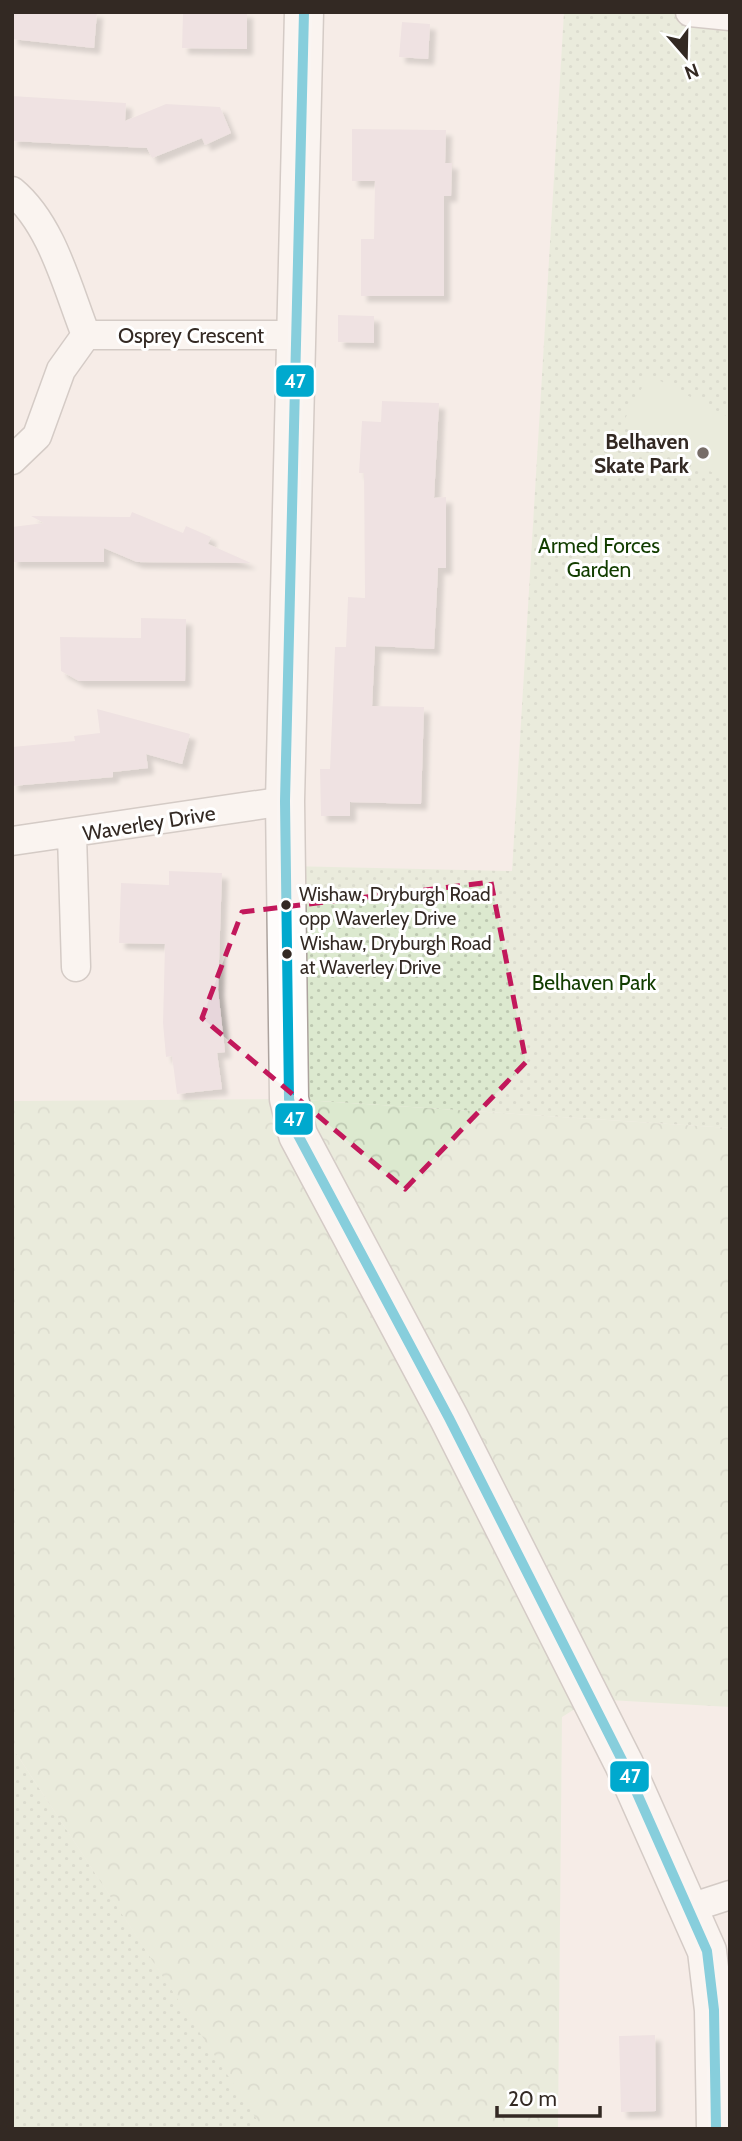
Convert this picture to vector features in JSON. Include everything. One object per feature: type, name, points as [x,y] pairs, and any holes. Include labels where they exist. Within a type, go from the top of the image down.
[{"type":"street","points":[[304,12],[285,801],[289,1099],[298,1135],[449,1418],[602,1720],[706,1951],[714,2010],[716,2129]]},
{"type":"street","points":[[690,12],[730,16]]},
{"type":"street","points":[[12,191],[30,205],[44,229],[86,335],[61,370],[37,436],[12,460]]},
{"type":"street","name":"Osprey Crescent","points":[[86,335],[297,335]]},
{"type":"street","name":"Waverley Drive","points":[[12,841],[72,835],[285,801]]},
{"type":"street","points":[[72,835],[75,967]]},
{"type":"street","points":[[687,1909],[730,1895]]},
{"type":"highlighted area","points":[[491,882],[526,1062],[405,1189],[202,1018],[242,912]]},
{"type":"green space","name":"Belhaven Park","points":[[564,12],[690,12],[730,16],[730,1128],[289,1099],[288,866],[512,871]]},
{"type":"green space","name":"Belhaven Skate Park","points":[[649,375],[730,418],[730,482],[622,424]]},
{"type":"green space","points":[[289,1099],[730,1128],[730,1707],[591,1699],[562,1717],[558,2129],[263,2129],[12,1747],[12,1101]]},
{"type":"green space","points":[[12,1747],[262,2126],[263,2129],[12,2129]]},
{"type":"building","points":[[12,12],[97,12],[94,48],[12,39]]},
{"type":"building","points":[[183,12],[247,12],[247,49],[182,48]]},
{"type":"building","points":[[402,22],[430,24],[428,59],[399,57]]},
{"type":"building","points":[[12,96],[126,103],[125,121],[166,104],[220,107],[231,133],[205,145],[202,138],[152,158],[147,148],[12,141]]},
{"type":"building","points":[[352,129],[446,130],[445,163],[452,163],[451,196],[444,196],[444,296],[361,296],[361,239],[374,239],[375,181],[352,181]]},
{"type":"building","points":[[338,315],[374,316],[374,343],[338,342]]},
{"type":"building","points":[[382,401],[439,403],[434,498],[446,497],[446,568],[438,568],[434,649],[375,646],[372,706],[424,707],[421,804],[350,802],[350,816],[321,816],[320,769],[330,769],[335,647],[346,647],[348,597],[365,598],[364,473],[359,473],[362,421],[381,422]]},
{"type":"building","points":[[132,512],[183,533],[186,526],[211,537],[208,544],[251,563],[137,562],[104,548],[104,562],[12,562],[12,527],[44,523],[31,516],[130,517]]},
{"type":"building","points":[[141,618],[186,619],[185,681],[79,681],[61,671],[60,637],[141,638]]},
{"type":"building","points":[[97,709],[190,734],[182,764],[146,754],[148,768],[113,772],[113,777],[12,786],[12,747],[75,741],[74,736],[100,733]]},
{"type":"building","points":[[169,871],[222,873],[218,990],[225,1052],[217,1053],[222,1089],[177,1094],[172,1056],[166,1057],[163,1023],[165,944],[119,943],[121,883],[169,885]]},
{"type":"building","points":[[655,2035],[656,2111],[621,2112],[619,2036]]},
{"type":"transit line","name":"47","points":[[304,12],[285,801],[289,1099],[298,1135],[449,1418],[624,1764],[707,1951],[714,2010],[716,2129]]},
{"type":"place","name":"Belhaven Skate Park","points":[[703,453]]},
{"type":"place","name":"Wishaw, Dryburgh Road opp Waverley Drive","points":[[286,905]]},
{"type":"place","name":"Wishaw, Dryburgh Road at Waverley Drive","points":[[287,954]]},
{"type":"park label","name":"Armed Forces Garden","points":[[599,557]]}]
